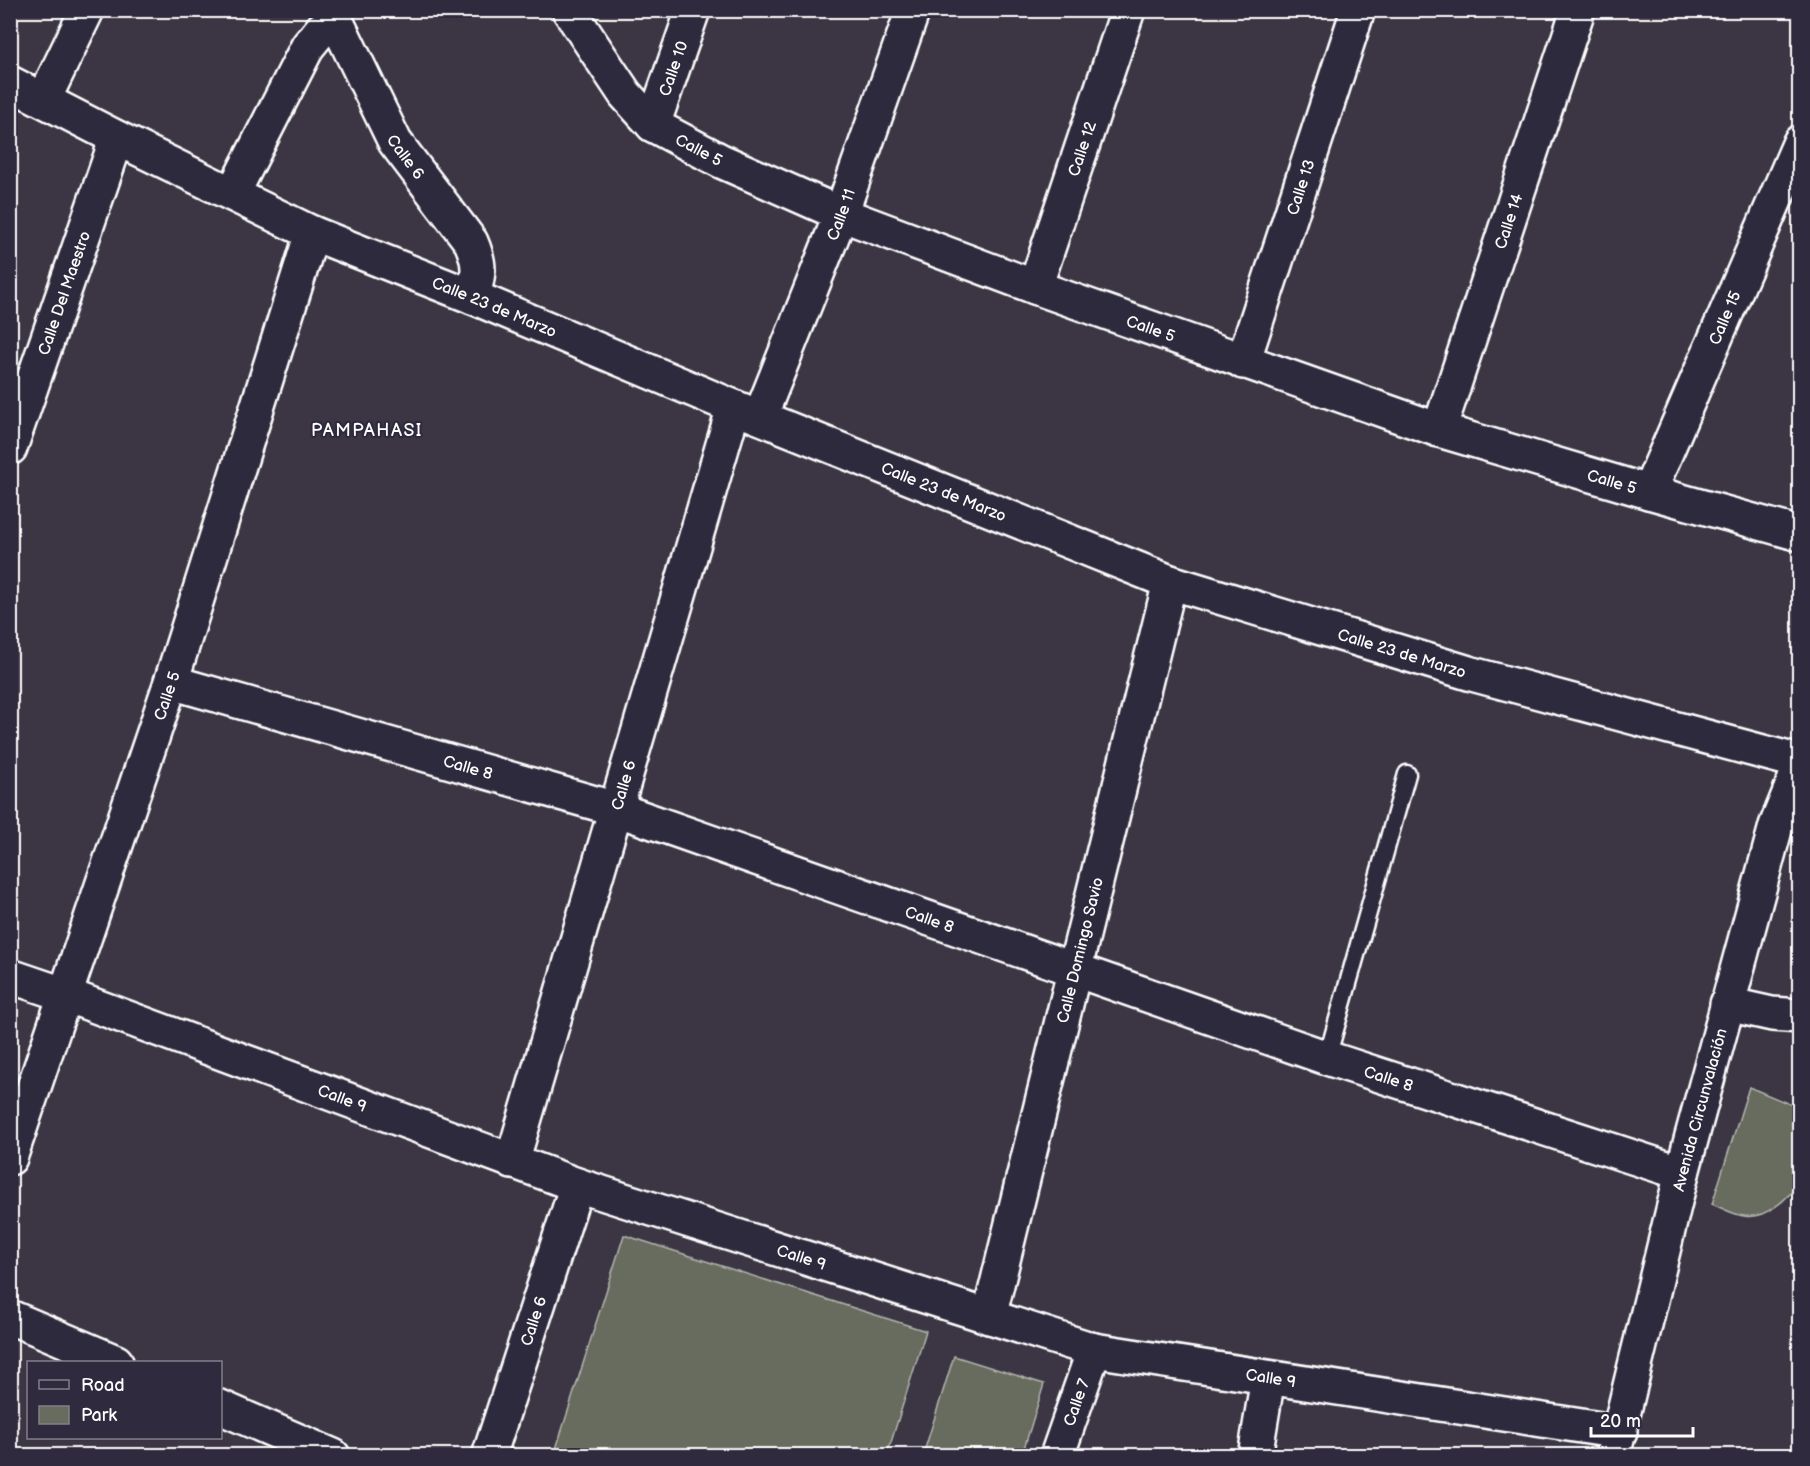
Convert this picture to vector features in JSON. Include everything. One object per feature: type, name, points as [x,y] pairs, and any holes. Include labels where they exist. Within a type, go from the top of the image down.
[{"type":"street","points":[[44,99],[87,10]]},
{"type":"street","name":"Calle 5","points":[[569,10],[625,94],[653,125],[721,161],[841,214],[1035,287],[1439,430],[1800,534]]},
{"type":"street","name":"Calle 10","points":[[653,125],[693,10]]},
{"type":"street","name":"Calle 11","points":[[747,412],[841,214],[913,10]]},
{"type":"street","name":"Calle 12","points":[[1035,287],[1128,10]]},
{"type":"street","name":"Calle 13","points":[[1244,362],[1358,10]]},
{"type":"street","name":"Calle 14","points":[[1439,430],[1578,10]]},
{"type":"street","points":[[232,193],[308,46],[333,16]]},
{"type":"street","name":"Calle 6","points":[[333,16],[395,142],[471,242],[479,260],[479,274],[473,297]]},
{"type":"street","name":"Calle 23 de Marzo","points":[[10,83],[312,233],[473,297],[747,412],[1170,582],[1472,674],[1800,762]]},
{"type":"street","name":"Calle Del Maestro","points":[[10,448],[117,138]]},
{"type":"street","name":"Calle 15","points":[[1649,492],[1800,142]]},
{"type":"street","name":"Calle 5","points":[[10,1158],[171,682],[312,233]]},
{"type":"street","name":"Calle 6","points":[[512,1162],[616,809],[747,412]]},
{"type":"street","name":"Calle Domingo Savio","points":[[989,1317],[1170,582]]},
{"type":"street","name":"Calle 8","points":[[171,682],[616,809],[1327,1058],[1682,1173]]},
{"type":"street","name":"Avenida Circunvalación","points":[[1617,1444],[1682,1173],[1727,1004],[1776,826],[1800,767]]},
{"type":"street","name":"Calle 9","points":[[10,976],[577,1185],[1094,1350],[1268,1378],[1617,1444]]},
{"type":"street","points":[[1727,1004],[1772,1014],[1800,1016]]},
{"type":"street","name":"Calle 6","points":[[489,1455],[577,1185]]},
{"type":"street","points":[[10,1317],[114,1361]]},
{"type":"street","name":"Calle 7","points":[[1058,1455],[1094,1350]]},
{"type":"street","points":[[1255,1455],[1268,1378]]},
{"type":"street","points":[[222,1408],[333,1455]]},
{"type":"lane","points":[[1327,1058],[1407,774]]},
{"type":"green space","points":[[1749,1087],[1799,1108],[1800,1181],[1790,1194],[1768,1211],[1760,1215],[1744,1216],[1712,1204]]},
{"type":"green space","points":[[624,1235],[926,1331],[887,1455],[554,1455]]},
{"type":"green space","points":[[954,1356],[1044,1384],[1022,1455],[923,1455]]},
{"type":"district","name":"PAMPAHASI","points":[[367,430]]}]
